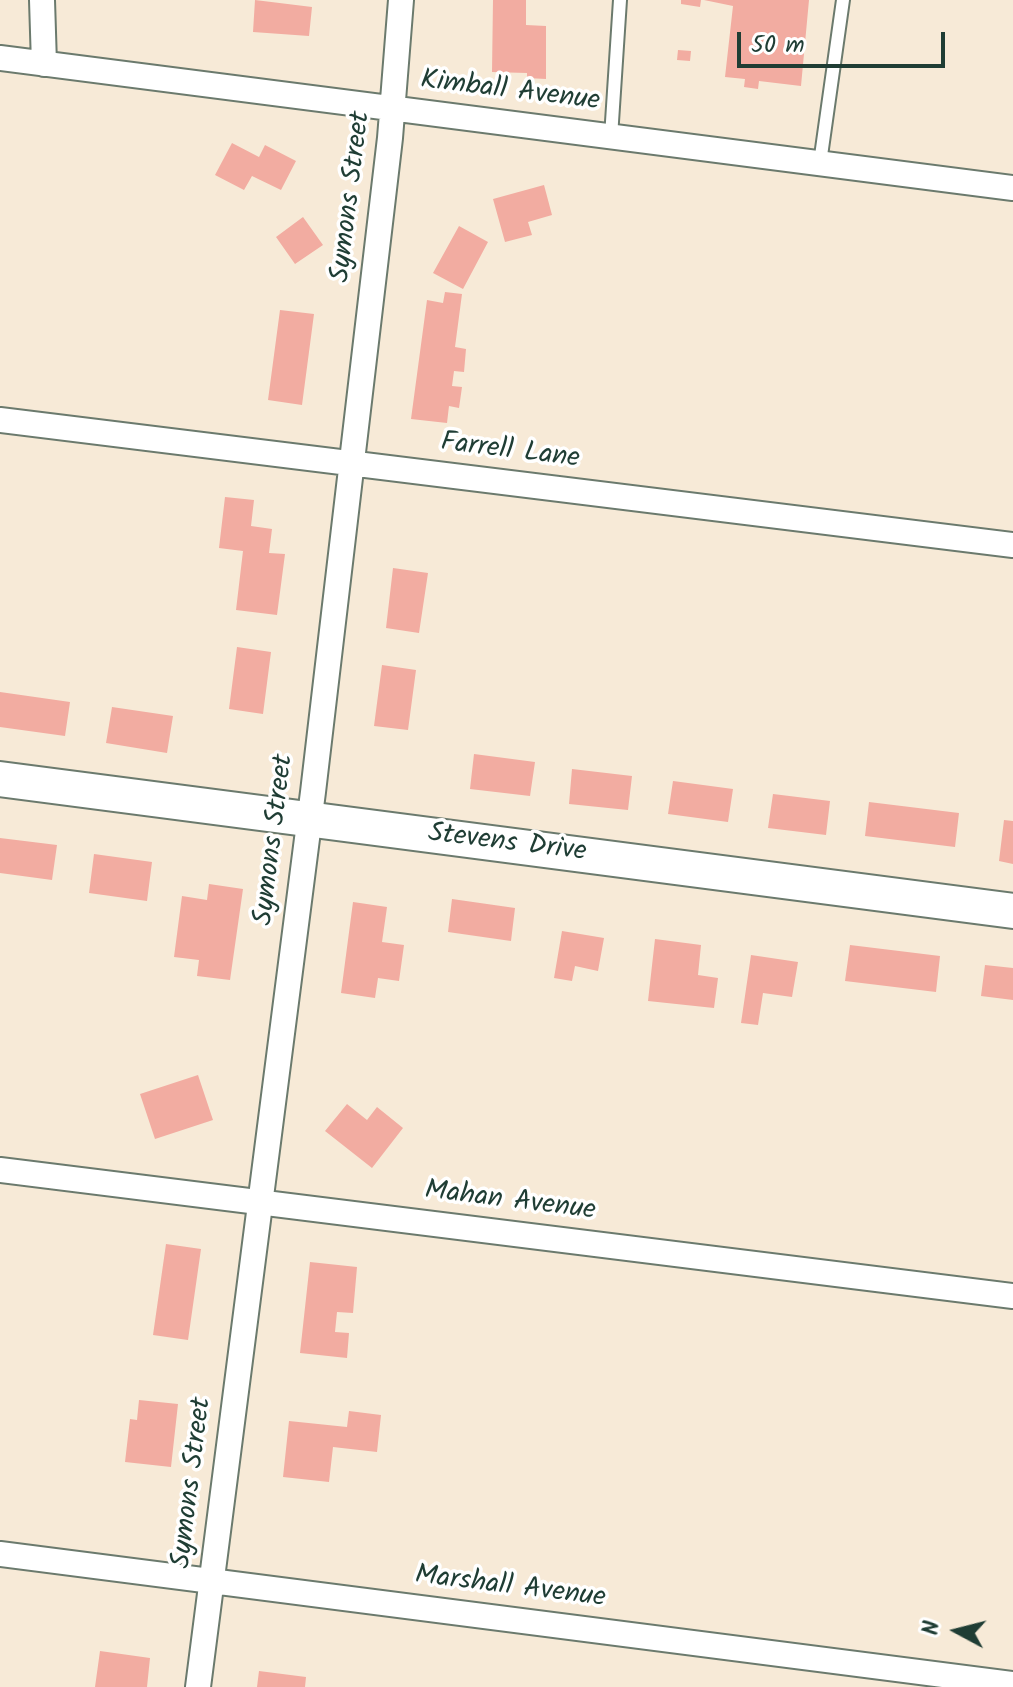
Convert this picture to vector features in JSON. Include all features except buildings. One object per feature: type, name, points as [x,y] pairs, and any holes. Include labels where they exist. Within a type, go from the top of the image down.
[{"type":"main road","name":"Stevens Drive","points":[[0,779],[1013,911]]},
{"type":"street","points":[[42,0],[44,64]]},
{"type":"street","name":"Symons Street","points":[[198,1687],[310,819],[393,109],[401,0]]},
{"type":"street","name":"Kimball Avenue","points":[[0,58],[1013,188]]},
{"type":"street","name":"Farrell Lane","points":[[0,420],[1013,545]]},
{"type":"street","name":"Mahan Avenue","points":[[0,1170],[1013,1296]]},
{"type":"street","name":"Marshall Avenue","points":[[0,1554],[1013,1684]]},
{"type":"lane","points":[[611,137],[620,0]]},
{"type":"lane","points":[[820,163],[843,0]]}]
